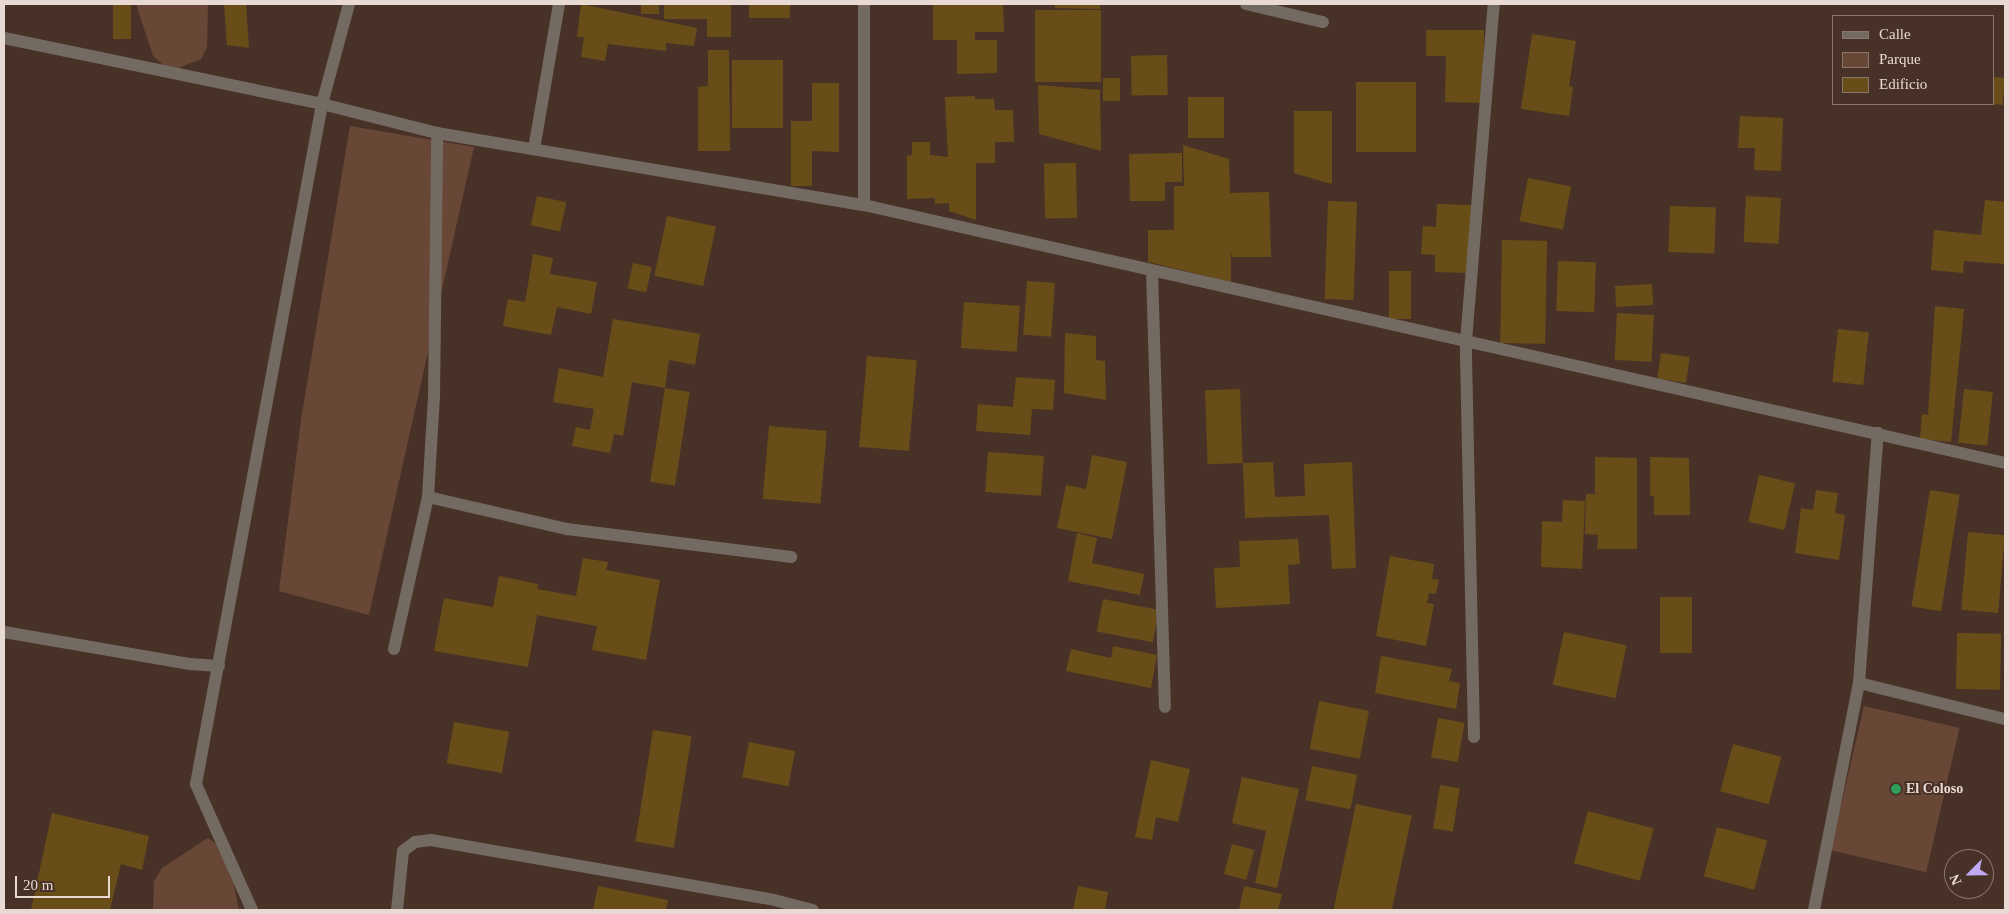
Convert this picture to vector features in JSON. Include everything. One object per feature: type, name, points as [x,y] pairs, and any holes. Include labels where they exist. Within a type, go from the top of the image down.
[{"type":"street","points":[[252,910],[196,784],[322,104],[350,4]]},
{"type":"street","points":[[534,150],[559,4]]},
{"type":"street","points":[[864,4],[864,205]]},
{"type":"street","points":[[1246,4],[1324,22]]},
{"type":"street","points":[[1474,737],[1466,340],[1494,4]]},
{"type":"street","points":[[4,38],[322,104],[437,133],[864,205],[2005,463]]},
{"type":"street","points":[[394,650],[428,497],[434,387],[437,133]]},
{"type":"street","points":[[1152,271],[1165,707]]},
{"type":"street","points":[[1814,910],[1859,683],[1878,433]]},
{"type":"street","points":[[428,497],[567,529],[791,557]]},
{"type":"street","points":[[4,632],[190,664],[218,666]]},
{"type":"street","points":[[1859,683],[2005,719]]},
{"type":"street","points":[[397,910],[403,851],[415,842],[431,840],[773,905],[813,910]]},
{"type":"green space","points":[[136,4],[208,4],[207,47],[201,59],[176,69],[163,65],[153,56]]},
{"type":"green space","points":[[350,126],[474,147],[369,615],[279,591],[301,420]]},
{"type":"green space","name":"El Coloso","points":[[1864,706],[1959,728],[1926,872],[1831,850]]},
{"type":"green space","points":[[208,838],[218,845],[233,882],[239,910],[153,910],[154,881],[162,868]]},
{"type":"building","points":[[113,4],[131,4],[131,39],[113,39]]},
{"type":"building","points":[[224,4],[246,4],[249,48],[227,45]]},
{"type":"building","points":[[581,4],[697,28],[694,46],[666,43],[666,51],[608,44],[605,61],[581,57],[584,37],[577,37]]},
{"type":"building","points":[[641,4],[659,4],[659,14],[641,14]]},
{"type":"building","points":[[664,4],[731,4],[731,37],[707,37],[707,19],[664,19]]},
{"type":"building","points":[[749,4],[790,4],[790,18],[749,18]]},
{"type":"building","points":[[933,4],[1003,4],[1004,32],[975,32],[975,40],[997,40],[997,73],[957,74],[957,40],[933,40]]},
{"type":"building","points":[[1055,4],[1100,4],[1100,9],[1055,8]]},
{"type":"building","points":[[1035,10],[1101,10],[1101,82],[1035,82]]},
{"type":"building","points":[[1426,30],[1484,30],[1483,103],[1445,102],[1446,56],[1426,56]]},
{"type":"building","points":[[1532,34],[1576,41],[1569,86],[1573,87],[1569,116],[1521,109]]},
{"type":"building","points":[[708,50],[729,50],[730,151],[698,151],[698,87],[708,86]]},
{"type":"building","points":[[1167,55],[1168,95],[1132,96],[1131,56]]},
{"type":"building","points":[[732,60],[783,60],[783,128],[732,128]]},
{"type":"building","points":[[1994,77],[2005,78],[2003,105],[1994,104]]},
{"type":"building","points":[[1103,78],[1120,78],[1120,101],[1103,101]]},
{"type":"building","points":[[1356,82],[1416,82],[1416,152],[1356,152]]},
{"type":"building","points":[[812,83],[839,83],[839,152],[812,151],[812,186],[791,186],[791,121],[812,121]]},
{"type":"building","points":[[1038,85],[1100,90],[1101,151],[1039,134]]},
{"type":"building","points":[[975,96],[975,99],[994,99],[995,110],[1013,110],[1014,142],[995,142],[995,163],[976,163],[976,220],[949,211],[949,203],[935,204],[935,198],[907,199],[907,156],[912,155],[912,142],[930,142],[930,155],[948,157],[945,97]]},
{"type":"building","points":[[1188,97],[1224,97],[1224,138],[1188,138]]},
{"type":"building","points":[[1294,111],[1332,111],[1332,184],[1294,173]]},
{"type":"building","points":[[1740,116],[1783,118],[1781,171],[1754,170],[1755,148],[1738,148]]},
{"type":"building","points":[[1183,145],[1229,159],[1230,193],[1269,192],[1271,257],[1232,257],[1231,251],[1231,282],[1148,262],[1148,230],[1174,230],[1174,186],[1184,186]]},
{"type":"building","points":[[1182,153],[1182,182],[1165,182],[1165,201],[1130,201],[1129,154]]},
{"type":"building","points":[[1076,163],[1077,218],[1045,219],[1044,164]]},
{"type":"building","points":[[1528,178],[1571,186],[1563,230],[1520,221]]},
{"type":"building","points":[[537,196],[566,202],[560,232],[531,225]]},
{"type":"building","points":[[1746,196],[1781,198],[1779,244],[1744,242]]},
{"type":"building","points":[[1985,200],[2005,202],[2005,264],[1964,261],[1963,273],[1931,270],[1934,230],[1981,235]]},
{"type":"building","points":[[1328,201],[1357,202],[1354,300],[1325,299]]},
{"type":"building","points":[[1437,204],[1472,205],[1469,273],[1435,272],[1435,255],[1421,254],[1423,226],[1436,227]]},
{"type":"building","points":[[1670,206],[1716,208],[1714,254],[1668,252]]},
{"type":"building","points":[[667,216],[716,226],[703,286],[654,276]]},
{"type":"building","points":[[1502,240],[1547,241],[1545,344],[1500,343]]},
{"type":"building","points":[[533,254],[553,258],[550,274],[597,282],[591,314],[557,307],[551,335],[503,326],[508,299],[525,302]]},
{"type":"building","points":[[1558,261],[1596,262],[1594,312],[1556,311]]},
{"type":"building","points":[[633,263],[652,267],[646,292],[628,288]]},
{"type":"building","points":[[1389,271],[1411,271],[1411,319],[1389,319]]},
{"type":"building","points":[[1027,281],[1055,283],[1051,337],[1023,335]]},
{"type":"building","points":[[1652,284],[1653,305],[1616,307],[1615,286]]},
{"type":"building","points":[[964,302],[1020,306],[1017,352],[961,348]]},
{"type":"building","points":[[1935,306],[1964,309],[1951,442],[1920,439],[1922,414],[1928,415]]},
{"type":"building","points":[[1617,313],[1654,315],[1651,362],[1615,360]]},
{"type":"building","points":[[613,319],[700,334],[695,365],[669,360],[665,388],[632,382],[623,436],[614,434],[610,453],[572,446],[576,427],[590,430],[594,409],[553,402],[559,368],[603,377]]},
{"type":"building","points":[[1838,329],[1869,332],[1863,385],[1832,382]]},
{"type":"building","points":[[1065,333],[1096,336],[1096,360],[1105,361],[1106,400],[1064,393]]},
{"type":"building","points":[[1661,353],[1690,357],[1686,383],[1657,379]]},
{"type":"building","points":[[867,356],[917,360],[909,451],[859,447]]},
{"type":"building","points":[[1016,377],[1055,380],[1053,410],[1032,409],[1030,435],[976,431],[978,404],[1013,407]]},
{"type":"building","points":[[665,388],[690,392],[675,486],[650,482]]},
{"type":"building","points":[[1240,389],[1243,463],[1208,464],[1205,390]]},
{"type":"building","points":[[1964,389],[1993,392],[1987,446],[1958,443]]},
{"type":"building","points":[[769,426],[827,431],[820,504],[763,499]]},
{"type":"building","points":[[988,452],[1044,456],[1041,496],[985,492]]},
{"type":"building","points":[[1092,455],[1127,462],[1112,539],[1057,528],[1066,485],[1086,489]]},
{"type":"building","points":[[1595,457],[1637,458],[1637,549],[1597,549],[1598,535],[1585,534],[1586,494],[1600,494],[1595,493]]},
{"type":"building","points":[[1650,457],[1689,458],[1690,515],[1654,515],[1654,496],[1650,496]]},
{"type":"building","points":[[1273,462],[1275,497],[1305,496],[1304,464],[1352,462],[1356,568],[1332,569],[1329,515],[1245,518],[1243,463]]},
{"type":"building","points":[[1759,475],[1795,483],[1784,530],[1748,522]]},
{"type":"building","points":[[1816,490],[1838,493],[1835,513],[1845,515],[1839,560],[1795,553],[1801,508],[1813,510]]},
{"type":"building","points":[[1930,490],[1960,495],[1941,611],[1912,607]]},
{"type":"building","points":[[1563,500],[1585,501],[1582,569],[1541,567],[1542,521],[1562,522]]},
{"type":"building","points":[[1968,532],[2005,535],[1998,613],[1961,610]]},
{"type":"building","points":[[1077,533],[1097,538],[1092,563],[1144,574],[1140,595],[1068,581]]},
{"type":"building","points":[[1298,539],[1300,564],[1288,565],[1290,604],[1216,608],[1214,568],[1240,567],[1239,541]]},
{"type":"building","points":[[1390,556],[1434,564],[1432,579],[1439,580],[1436,594],[1429,593],[1427,603],[1434,604],[1426,646],[1376,636]]},
{"type":"building","points":[[583,558],[608,562],[606,570],[660,580],[646,660],[592,650],[597,626],[537,615],[528,667],[434,651],[444,598],[493,607],[499,576],[538,584],[537,589],[576,596]]},
{"type":"building","points":[[1660,597],[1692,597],[1692,653],[1660,653]]},
{"type":"building","points":[[1103,599],[1159,610],[1153,642],[1097,631]]},
{"type":"building","points":[[1564,632],[1627,645],[1615,698],[1553,685]]},
{"type":"building","points":[[1957,633],[2001,634],[2000,690],[1956,689]]},
{"type":"building","points":[[1113,646],[1157,655],[1151,688],[1066,671],[1071,649],[1111,658]]},
{"type":"building","points":[[1381,656],[1452,669],[1449,681],[1460,683],[1456,709],[1375,693]]},
{"type":"building","points":[[1319,701],[1369,711],[1360,759],[1310,749]]},
{"type":"building","points":[[1438,718],[1465,723],[1458,762],[1431,757]]},
{"type":"building","points":[[454,722],[509,732],[502,773],[447,763]]},
{"type":"building","points":[[653,730],[692,736],[674,848],[635,842]]},
{"type":"building","points":[[749,742],[795,751],[788,786],[742,777]]},
{"type":"building","points":[[1733,744],[1781,757],[1769,804],[1720,791]]},
{"type":"building","points":[[1151,760],[1190,769],[1178,822],[1156,817],[1152,840],[1135,837]]},
{"type":"building","points":[[1312,766],[1357,775],[1350,809],[1305,800]]},
{"type":"building","points":[[1242,777],[1299,789],[1277,888],[1255,883],[1266,831],[1232,823]]},
{"type":"building","points":[[1440,785],[1460,788],[1453,832],[1433,828]]},
{"type":"building","points":[[1356,804],[1412,816],[1392,910],[1334,910]]},
{"type":"building","points":[[1588,811],[1654,829],[1640,881],[1574,863]]},
{"type":"building","points":[[52,813],[149,836],[142,870],[121,864],[110,910],[31,910]]},
{"type":"building","points":[[1717,827],[1767,840],[1754,890],[1704,876]]},
{"type":"building","points":[[1232,844],[1254,850],[1246,880],[1224,874]]},
{"type":"building","points":[[598,886],[668,900],[666,910],[593,910]]},
{"type":"building","points":[[1078,886],[1108,892],[1105,910],[1073,910]]},
{"type":"building","points":[[1244,886],[1282,894],[1278,910],[1239,910]]},
{"type":"place","name":"El Coloso","points":[[1896,789]]}]
